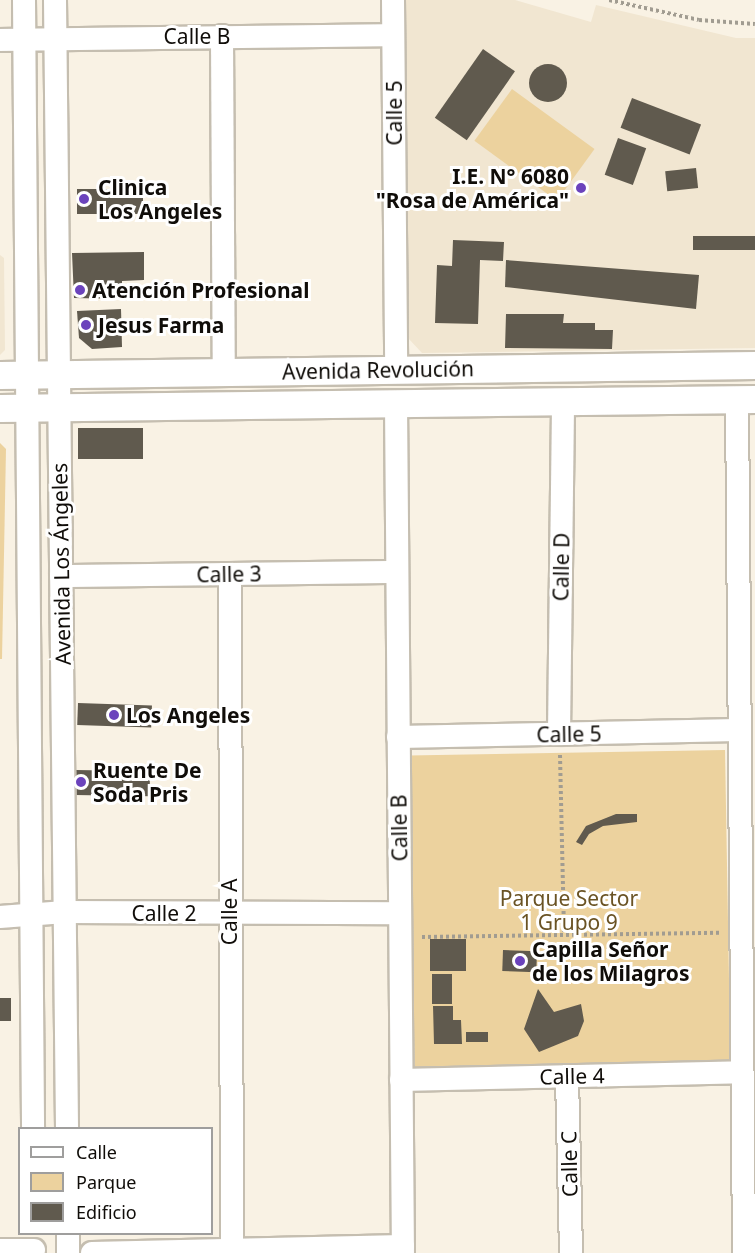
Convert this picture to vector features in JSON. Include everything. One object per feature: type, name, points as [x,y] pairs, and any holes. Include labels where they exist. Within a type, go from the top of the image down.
[{"type":"main road","name":"Avenida Revolución","points":[[0,375],[755,365]]},
{"type":"main road","name":"Avenida Revolución","points":[[13,408],[746,399]]},
{"type":"street","name":"Avenida Los Ángeles","points":[[24,0],[27,374],[13,408],[29,916],[33,1127]]},
{"type":"street","name":"Avenida Los Ángeles","points":[[55,0],[67,1127]]},
{"type":"street","name":"Calle 5","points":[[393,0],[396,369]]},
{"type":"street","name":"Calle B","points":[[0,40],[55,37],[393,35]]},
{"type":"street","points":[[222,36],[224,372]]},
{"type":"street","points":[[746,399],[747,566],[740,730],[748,905],[742,1072],[747,1245]]},
{"type":"street","name":"Calle D","points":[[560,744],[563,401]]},
{"type":"street","name":"Calle B","points":[[396,403],[403,1250]]},
{"type":"street","name":"Calle 3","points":[[61,576],[397,572]]},
{"type":"street","name":"Calle A","points":[[230,574],[229,913],[232,1250]]},
{"type":"street","name":"Calle 5","points":[[398,737],[560,744],[740,730]]},
{"type":"street","name":"Calle 2","points":[[0,916],[65,912],[400,913]]},
{"type":"street","name":"Calle 4","points":[[401,1080],[742,1072]]},
{"type":"street","name":"Calle C","points":[[567,1076],[571,1253]]},
{"type":"street","points":[[68,1235],[68,1253]]},
{"type":"street","points":[[0,1250],[34,1246]]},
{"type":"street","points":[[92,1253],[403,1250]]},
{"type":"path","points":[[609,0],[699,20],[755,24]]},
{"type":"path","points":[[560,744],[572,755]]},
{"type":"path","points":[[549,755],[560,744]]},
{"type":"path","points":[[560,744],[564,935]]},
{"type":"path","points":[[724,921],[724,944]]},
{"type":"path","points":[[400,937],[724,933]]},
{"type":"shaded area","name":"I.E. N° 6080 \"Rosa de América\"","points":[[406,0],[515,0],[591,22],[596,5],[736,38],[755,38],[755,348],[422,353],[408,338]]},
{"type":"shaded area","points":[[0,255],[4,258],[5,350],[0,355]]},
{"type":"green space","points":[[512,89],[595,149],[557,201],[474,141]]},
{"type":"green space","points":[[0,443],[6,449],[2,659],[0,659]]},
{"type":"green space","name":"Parque Sector 1 Grupo 9","points":[[725,750],[730,1064],[415,1069],[409,756]]},
{"type":"building","points":[[483,49],[515,71],[467,140],[435,118]]},
{"type":"building","points":[[548,64],[561,70],[567,83],[561,96],[548,102],[535,96],[529,83],[535,70]]},
{"type":"building","points":[[632,98],[701,125],[690,154],[621,128]]},
{"type":"building","points":[[618,138],[646,148],[633,185],[605,175]]},
{"type":"building","points":[[696,168],[698,188],[667,191],[665,171]]},
{"type":"building","points":[[77,189],[143,189],[143,214],[77,214]]},
{"type":"building","points":[[693,236],[755,236],[755,250],[693,250]]},
{"type":"building","points":[[453,240],[504,242],[503,261],[480,260],[478,324],[435,323],[437,265],[452,266]]},
{"type":"building","points":[[144,252],[144,280],[122,281],[122,299],[74,298],[72,253]]},
{"type":"building","points":[[506,260],[699,275],[696,309],[505,287]]},
{"type":"building","points":[[121,309],[122,347],[92,349],[79,338],[77,311]]},
{"type":"building","points":[[506,314],[564,314],[563,323],[595,323],[595,330],[613,330],[612,349],[505,348]]},
{"type":"building","points":[[78,428],[143,428],[143,459],[78,459]]},
{"type":"building","name":"Los Angeles","points":[[78,703],[152,706],[151,728],[77,725]]},
{"type":"building","points":[[76,770],[150,771],[150,796],[76,795]]},
{"type":"building","points":[[616,814],[637,814],[637,822],[603,826],[589,834],[582,845],[576,842],[586,826]]},
{"type":"building","points":[[430,939],[466,939],[466,971],[430,971]]},
{"type":"building","name":"Capilla Señor de los Milagros","points":[[503,950],[537,951],[536,972],[502,971]]},
{"type":"building","points":[[432,974],[452,974],[452,1004],[432,1004]]},
{"type":"building","points":[[538,989],[554,1012],[581,1004],[584,1021],[578,1036],[539,1052],[524,1029]]},
{"type":"building","points":[[0,998],[11,998],[11,1021],[0,1021]]},
{"type":"building","points":[[433,1006],[453,1006],[453,1020],[461,1020],[462,1044],[434,1044]]},
{"type":"building","points":[[466,1032],[488,1032],[488,1042],[466,1042]]},
{"type":"place","name":"I.E. N° 6080 \"Rosa de América\"","points":[[581,188]]},
{"type":"place","name":"Clinica Los Angeles","points":[[84,199]]},
{"type":"place","name":"Atención Profesional","points":[[80,290]]},
{"type":"place","name":"Jesus Farma","points":[[86,325]]},
{"type":"place","name":"Los Angeles","points":[[114,715]]},
{"type":"place","name":"Ruente De Soda Pris","points":[[81,782]]},
{"type":"place","name":"Capilla Señor de los Milagros","points":[[520,961]]}]
